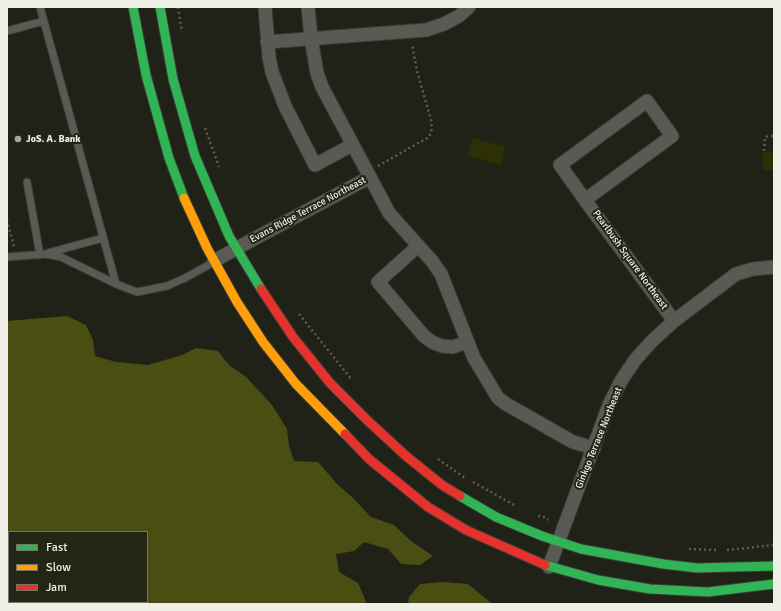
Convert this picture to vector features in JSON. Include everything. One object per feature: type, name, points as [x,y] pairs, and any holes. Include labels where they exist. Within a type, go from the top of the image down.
[{"type":"street","points":[[133,7],[153,106],[169,158],[179,187],[214,261],[237,302],[263,342],[296,384],[369,459],[428,507],[466,530],[549,567],[598,580],[650,589],[708,592],[774,584]]},
{"type":"street","points":[[160,7],[173,79],[195,156],[236,249],[264,296],[293,337],[330,383],[372,426],[442,485],[496,517],[559,542],[581,549],[625,558],[697,568],[774,566]]},
{"type":"street","points":[[265,7],[269,57],[276,85],[315,165],[352,145]]},
{"type":"street","name":"Evans Ridge Terrace Northeast","points":[[236,249],[368,175],[322,87],[317,73],[311,38],[308,7]]},
{"type":"street","points":[[268,42],[426,30],[444,24],[459,16],[469,7]]},
{"type":"street","name":"Pearlbush Square Northeast","points":[[586,200],[672,136],[647,101],[560,165],[674,321]]},
{"type":"street","points":[[368,175],[389,213],[432,261],[441,274],[474,358],[498,398],[573,442],[594,448]]},
{"type":"street","points":[[418,246],[378,282],[424,336],[432,342],[442,346],[453,346],[467,342]]},
{"type":"street","points":[[214,261],[236,249]]},
{"type":"street","name":"Ginkgo Terrace Northeast","points":[[549,567],[609,405],[621,381],[635,360],[652,341],[674,321],[736,274],[753,269],[774,267]]},
{"type":"lane","points":[[40,7],[116,284]]},
{"type":"lane","points":[[7,31],[44,21]]},
{"type":"lane","points":[[27,182],[43,254]]},
{"type":"lane","points":[[7,257],[43,254],[103,238]]},
{"type":"lane","points":[[43,254],[61,257],[116,284],[138,292],[167,286],[185,278],[214,261]]},
{"type":"path","points":[[178,7],[182,34]]},
{"type":"path","points":[[368,175],[429,137],[432,129],[431,120],[414,58],[410,31]]},
{"type":"path","points":[[205,127],[221,171]]},
{"type":"path","points":[[764,151],[765,137],[774,136]]},
{"type":"path","points":[[7,220],[14,246],[20,256]]},
{"type":"path","points":[[295,308],[317,338],[356,384]]},
{"type":"path","points":[[437,458],[464,477],[519,508]]},
{"type":"path","points":[[532,514],[544,517],[564,527]]},
{"type":"path","points":[[726,550],[774,545]]},
{"type":"path","points":[[684,549],[719,550]]},
{"type":"green space","points":[[472,138],[505,147],[501,165],[468,156]]},
{"type":"green space","points":[[774,151],[774,170],[763,171],[763,152]]},
{"type":"green space","points":[[67,316],[86,325],[93,340],[95,356],[116,362],[148,365],[182,355],[196,348],[218,351],[229,365],[246,377],[272,405],[287,429],[289,446],[294,461],[318,462],[337,484],[371,517],[394,525],[411,541],[433,556],[420,565],[401,564],[388,549],[364,542],[354,551],[336,554],[339,572],[358,583],[367,604],[7,604],[7,321]]},
{"type":"green space","points":[[443,582],[468,584],[491,604],[408,604],[409,597],[420,584]]},
{"type":"traffic: fast","points":[[133,7],[146,75],[169,158],[184,198]]},
{"type":"traffic: fast","points":[[160,7],[173,79],[195,156],[229,236],[261,289]]},
{"type":"traffic: fast","points":[[460,496],[496,517],[542,536],[581,549],[663,564],[697,568],[774,566]]},
{"type":"traffic: fast","points":[[545,565],[598,580],[650,589],[708,592],[774,584]]},
{"type":"traffic: slow","points":[[184,198],[207,248],[237,302],[263,342],[296,384],[345,434]]},
{"type":"traffic: jam","points":[[261,289],[293,337],[330,383],[406,456],[442,485],[460,496]]},
{"type":"traffic: jam","points":[[345,434],[369,459],[428,507],[466,530],[545,565]]},
{"type":"place","name":"JoS. A. Bank","points":[[18,139]]}]
